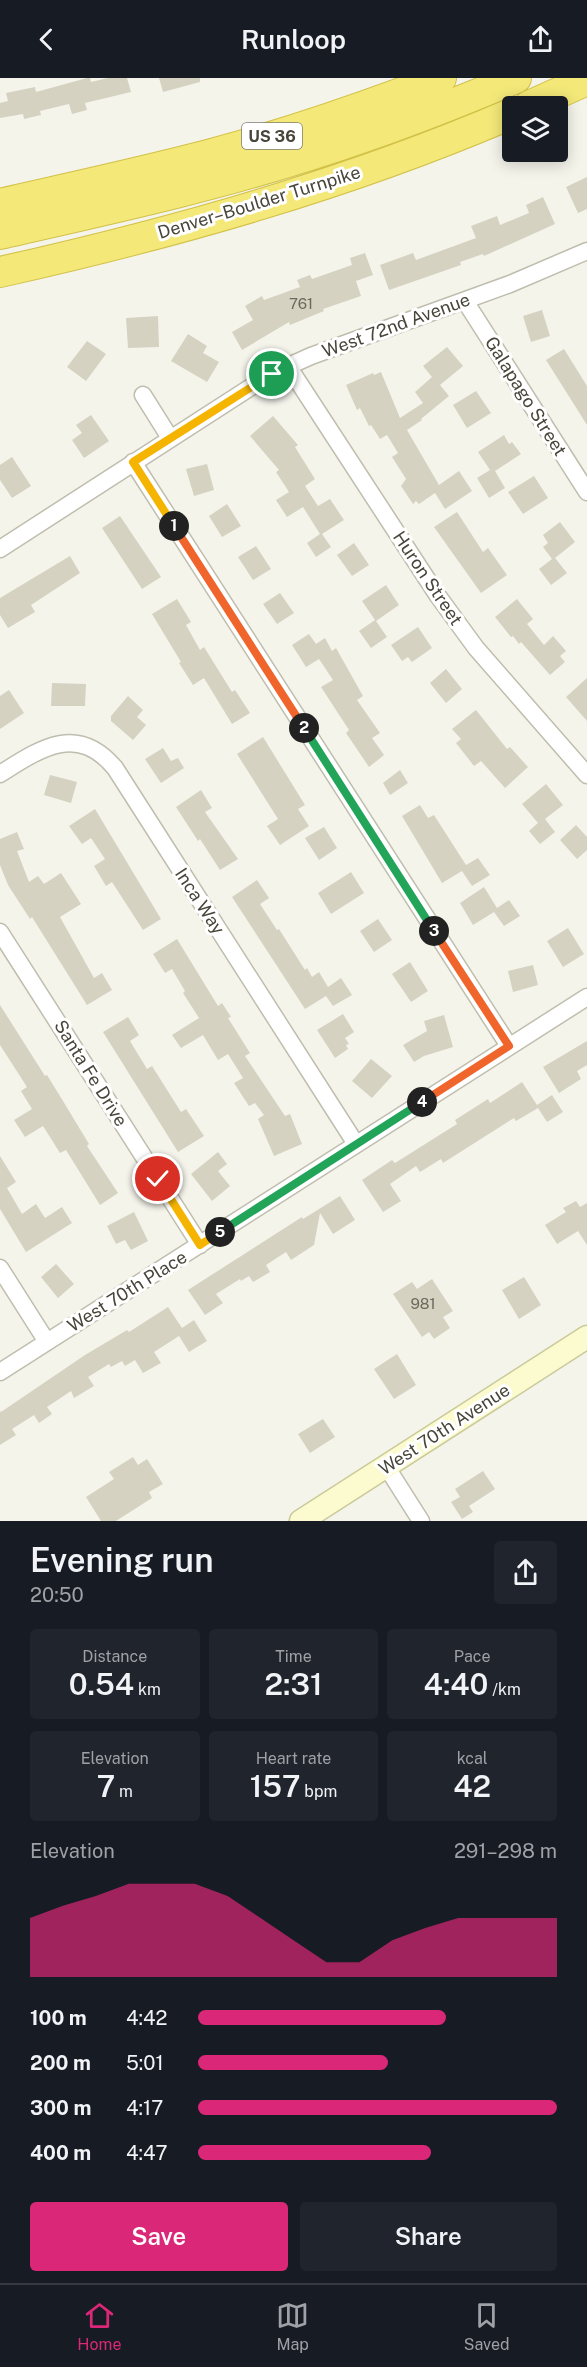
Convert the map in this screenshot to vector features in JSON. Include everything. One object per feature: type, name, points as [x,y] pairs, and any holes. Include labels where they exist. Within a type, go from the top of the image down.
[{"type":"highway","name":"US 36","points":[[0,204],[149,170],[243,145],[335,116],[441,78]]},
{"type":"highway","points":[[0,234],[187,190],[308,156],[405,123],[516,78]]},
{"type":"highway","points":[[551,96],[587,80]]},
{"type":"highway","name":"Denver–Boulder Turnpike","points":[[0,272],[152,234],[274,200],[386,163],[502,117]]},
{"type":"main road","name":"West 70th Avenue","points":[[301,1521],[587,1337]]},
{"type":"street","name":"West 72nd Avenue","points":[[1,546],[258,381],[288,366],[465,301],[587,251]]},
{"type":"street","name":"Galapago Street","points":[[465,301],[587,492]]},
{"type":"street","name":"Huron Street","points":[[288,366],[438,596],[476,648],[587,775]]},
{"type":"street","points":[[143,395],[170,438]]},
{"type":"street","points":[[133,462],[509,1046]]},
{"type":"street","name":"Inca Way","points":[[0,774],[39,752],[58,745],[73,743],[87,745],[104,754],[356,1144]]},
{"type":"street","name":"Santa Fe Drive","points":[[0,932],[200,1245]]},
{"type":"street","name":"West 70th Place","points":[[0,1372],[587,997]]},
{"type":"street","points":[[0,1268],[47,1342]]},
{"type":"street","points":[[386,1466],[421,1521]]},
{"type":"building","points":[[90,78],[91,82],[108,78],[127,78],[131,92],[85,103],[87,110],[72,114],[69,104],[40,111],[41,115],[24,119],[23,114],[0,118],[0,103],[8,101],[6,93],[35,87],[36,92]]},
{"type":"building","points":[[159,78],[200,78],[200,82],[163,92]]},
{"type":"building","points":[[587,177],[587,209],[578,213],[566,187]]},
{"type":"building","points":[[543,197],[555,224],[484,256],[483,254],[460,262],[461,265],[389,290],[380,265],[413,253],[416,260],[476,238],[471,226],[497,216],[500,225],[529,213],[526,205]]},
{"type":"building","points":[[365,253],[373,275],[356,281],[361,296],[323,309],[324,311],[290,325],[289,322],[242,350],[232,332],[253,320],[245,306],[262,296],[264,300],[300,287],[297,280],[310,275],[312,279],[352,265],[350,258]]},
{"type":"building","points":[[542,310],[550,336],[531,342],[523,316]]},
{"type":"building","points":[[158,316],[159,347],[128,348],[126,318]]},
{"type":"building","points":[[188,334],[207,346],[203,353],[219,362],[207,382],[171,361]]},
{"type":"building","points":[[87,341],[106,354],[86,381],[67,367]]},
{"type":"building","points":[[447,347],[463,366],[440,385],[449,396],[407,430],[439,485],[459,471],[472,491],[445,509],[435,493],[419,504],[416,501],[413,504],[401,486],[406,479],[392,457],[398,453],[387,435],[380,439],[371,425],[369,426],[360,408],[357,410],[346,385],[373,373],[374,375],[381,372],[400,418],[423,403],[415,392],[432,377],[423,366]]},
{"type":"building","points":[[564,349],[587,386],[587,425],[546,360]]},
{"type":"building","points":[[476,391],[491,413],[467,428],[453,405]]},
{"type":"building","points":[[91,415],[109,441],[84,458],[72,440],[82,433],[76,425]]},
{"type":"building","points":[[273,416],[298,445],[295,447],[315,479],[305,486],[318,506],[330,499],[344,520],[322,534],[331,547],[316,557],[307,543],[320,534],[303,507],[287,517],[276,500],[289,492],[276,472],[279,470],[250,436]]},
{"type":"building","points":[[504,435],[509,444],[512,442],[521,454],[495,471],[505,488],[489,498],[477,478],[490,470],[478,452]]},
{"type":"building","points":[[12,457],[31,486],[12,498],[0,480],[0,465]]},
{"type":"building","points":[[207,464],[214,490],[194,496],[186,469]]},
{"type":"building","points":[[534,476],[548,498],[523,514],[508,492]]},
{"type":"building","points":[[227,504],[241,526],[222,537],[209,516]]},
{"type":"building","points":[[457,512],[483,552],[488,548],[507,575],[481,593],[434,527]]},
{"type":"building","points":[[120,516],[161,577],[142,589],[102,528]]},
{"type":"building","points":[[560,522],[575,542],[555,558],[567,573],[551,585],[539,569],[552,559],[543,547],[548,543],[543,535]]},
{"type":"building","points":[[354,543],[369,565],[352,576],[337,555]]},
{"type":"building","points":[[256,546],[271,569],[253,580],[238,557]]},
{"type":"building","points":[[70,556],[80,573],[31,605],[35,612],[8,628],[0,615],[0,598]]},
{"type":"building","points":[[386,585],[399,605],[376,621],[387,637],[371,648],[359,631],[375,620],[362,601]]},
{"type":"building","points":[[280,593],[294,613],[277,624],[263,604]]},
{"type":"building","points":[[177,599],[191,622],[186,625],[200,650],[204,647],[232,692],[235,690],[250,713],[232,724],[204,678],[193,685],[152,614]]},
{"type":"building","points":[[517,599],[533,619],[527,624],[544,645],[553,636],[566,651],[560,656],[565,662],[550,675],[521,642],[519,644],[513,636],[511,637],[495,617]]},
{"type":"building","points":[[418,627],[432,648],[412,662],[408,657],[402,661],[391,645]]},
{"type":"building","points":[[309,634],[316,644],[325,638],[332,651],[336,648],[363,696],[357,700],[380,733],[372,738],[384,755],[369,767],[346,733],[349,730],[321,687],[333,680],[319,659],[306,667],[292,645]]},
{"type":"building","points":[[446,669],[462,689],[446,703],[430,683]]},
{"type":"building","points":[[587,678],[587,721],[566,697]]},
{"type":"building","points":[[52,683],[86,684],[85,706],[51,706]]},
{"type":"building","points":[[9,690],[24,713],[0,729],[0,696]]},
{"type":"building","points":[[128,696],[143,710],[137,717],[146,725],[133,740],[111,721],[111,716]]},
{"type":"building","points":[[476,710],[507,749],[510,747],[528,767],[505,788],[481,761],[474,766],[456,743],[461,739],[452,729]]},
{"type":"building","points":[[263,737],[305,805],[298,809],[309,826],[280,845],[267,826],[278,819],[237,754]]},
{"type":"building","points":[[163,748],[171,761],[178,758],[184,768],[161,783],[145,759]]},
{"type":"building","points":[[400,770],[408,783],[390,795],[383,783]]},
{"type":"building","points":[[50,775],[77,782],[71,803],[44,795]]},
{"type":"building","points":[[546,784],[563,805],[545,819],[555,832],[540,844],[529,831],[538,823],[522,804]]},
{"type":"building","points":[[201,790],[212,808],[205,812],[238,859],[220,870],[176,807]]},
{"type":"building","points":[[420,805],[428,818],[434,815],[466,865],[478,858],[490,875],[472,886],[462,871],[442,883],[402,816]]},
{"type":"building","points":[[95,809],[161,919],[143,930],[112,882],[106,886],[94,866],[105,859],[91,838],[82,844],[69,826]]},
{"type":"building","points":[[576,825],[587,837],[587,850],[577,859],[560,840]]},
{"type":"building","points":[[324,827],[337,848],[319,860],[305,838]]},
{"type":"building","points":[[17,832],[24,849],[17,851],[29,882],[38,876],[44,884],[61,873],[81,904],[60,917],[94,978],[102,973],[112,990],[87,1005],[32,917],[30,919],[8,885],[0,865],[0,839]]},
{"type":"building","points":[[351,872],[364,893],[331,914],[318,893]]},
{"type":"building","points":[[257,880],[269,898],[260,904],[305,970],[307,968],[312,977],[319,972],[328,987],[341,978],[352,995],[333,1006],[326,996],[305,1009],[232,897]]},
{"type":"building","points":[[484,887],[497,908],[509,900],[520,916],[504,926],[494,912],[473,925],[460,903]]},
{"type":"building","points":[[378,919],[392,940],[374,952],[360,931]]},
{"type":"building","points":[[568,928],[584,954],[563,967],[547,941]]},
{"type":"building","points":[[177,939],[218,1006],[222,1003],[231,1017],[228,1018],[250,1053],[245,1056],[285,1116],[290,1114],[302,1144],[274,1156],[258,1119],[264,1115],[255,1103],[249,1106],[234,1083],[243,1078],[228,1054],[218,1060],[203,1035],[181,1048],[172,1035],[199,1018],[183,993],[185,991],[172,969],[165,973],[153,954]]},
{"type":"building","points":[[410,962],[428,991],[411,1002],[392,974]]},
{"type":"building","points":[[533,965],[538,985],[513,992],[508,971]]},
{"type":"building","points":[[0,1005],[45,1076],[47,1075],[89,1144],[87,1146],[118,1193],[100,1205],[66,1150],[60,1153],[43,1126],[25,1137],[14,1120],[32,1109],[21,1091],[27,1087],[0,1045]]},
{"type":"building","points":[[343,1014],[354,1032],[345,1038],[349,1044],[346,1045],[348,1049],[335,1058],[317,1030]]},
{"type":"building","points":[[444,1015],[453,1047],[424,1056],[414,1062],[403,1045],[427,1031],[424,1021]]},
{"type":"building","points":[[128,1017],[139,1035],[130,1041],[147,1069],[152,1066],[181,1112],[186,1109],[204,1136],[178,1152],[103,1032]]},
{"type":"building","points":[[587,1041],[587,1065],[577,1071],[581,1079],[559,1093],[543,1067]]},
{"type":"building","points":[[371,1059],[392,1076],[372,1098],[352,1081]]},
{"type":"building","points":[[522,1082],[537,1105],[552,1095],[563,1112],[547,1122],[538,1108],[516,1121],[514,1118],[443,1163],[441,1159],[420,1172],[416,1166],[390,1184],[401,1201],[383,1212],[362,1180],[392,1160],[395,1163],[457,1124],[455,1120],[488,1099],[490,1103]]},
{"type":"building","points":[[218,1152],[227,1164],[218,1171],[230,1186],[212,1201],[191,1174]]},
{"type":"building","points":[[0,1156],[16,1182],[7,1188],[22,1214],[36,1204],[45,1218],[62,1207],[72,1223],[26,1252],[0,1209]]},
{"type":"building","points":[[340,1196],[355,1220],[333,1234],[320,1213],[314,1245],[291,1260],[286,1252],[266,1265],[270,1272],[253,1282],[249,1276],[241,1281],[240,1279],[216,1294],[223,1303],[205,1315],[188,1290],[302,1217],[303,1219]]},
{"type":"building","points":[[576,1201],[580,1207],[587,1203],[587,1245],[578,1231],[557,1244],[545,1225],[566,1212],[563,1208]]},
{"type":"building","points":[[134,1212],[148,1241],[131,1250],[125,1240],[116,1244],[107,1226]]},
{"type":"building","points":[[56,1264],[74,1284],[58,1298],[41,1277]]},
{"type":"building","points":[[524,1277],[541,1305],[519,1319],[502,1290]]},
{"type":"building","points":[[432,1279],[453,1311],[443,1317],[450,1328],[434,1339],[429,1332],[422,1337],[393,1294],[412,1282],[417,1289]]},
{"type":"building","points":[[168,1307],[182,1328],[194,1320],[207,1341],[189,1352],[179,1336],[154,1352],[161,1363],[143,1373],[135,1360],[125,1366],[122,1361],[111,1367],[109,1364],[88,1377],[94,1386],[74,1398],[71,1391],[47,1407],[52,1414],[39,1423],[34,1415],[12,1429],[16,1435],[0,1445],[0,1411],[85,1355],[127,1330],[129,1332]]},
{"type":"building","points":[[397,1354],[416,1385],[394,1399],[374,1369]]},
{"type":"building","points":[[323,1419],[335,1437],[310,1453],[298,1434]]},
{"type":"building","points":[[133,1457],[138,1465],[147,1459],[163,1484],[149,1492],[152,1498],[116,1521],[101,1521],[86,1497],[114,1479],[109,1472]]},
{"type":"building","points":[[483,1471],[495,1489],[469,1506],[473,1512],[462,1519],[451,1502],[460,1497],[455,1489]]},
{"type":"route","points":[[158,1179],[200,1245],[509,1046],[133,462],[272,374]]}]
